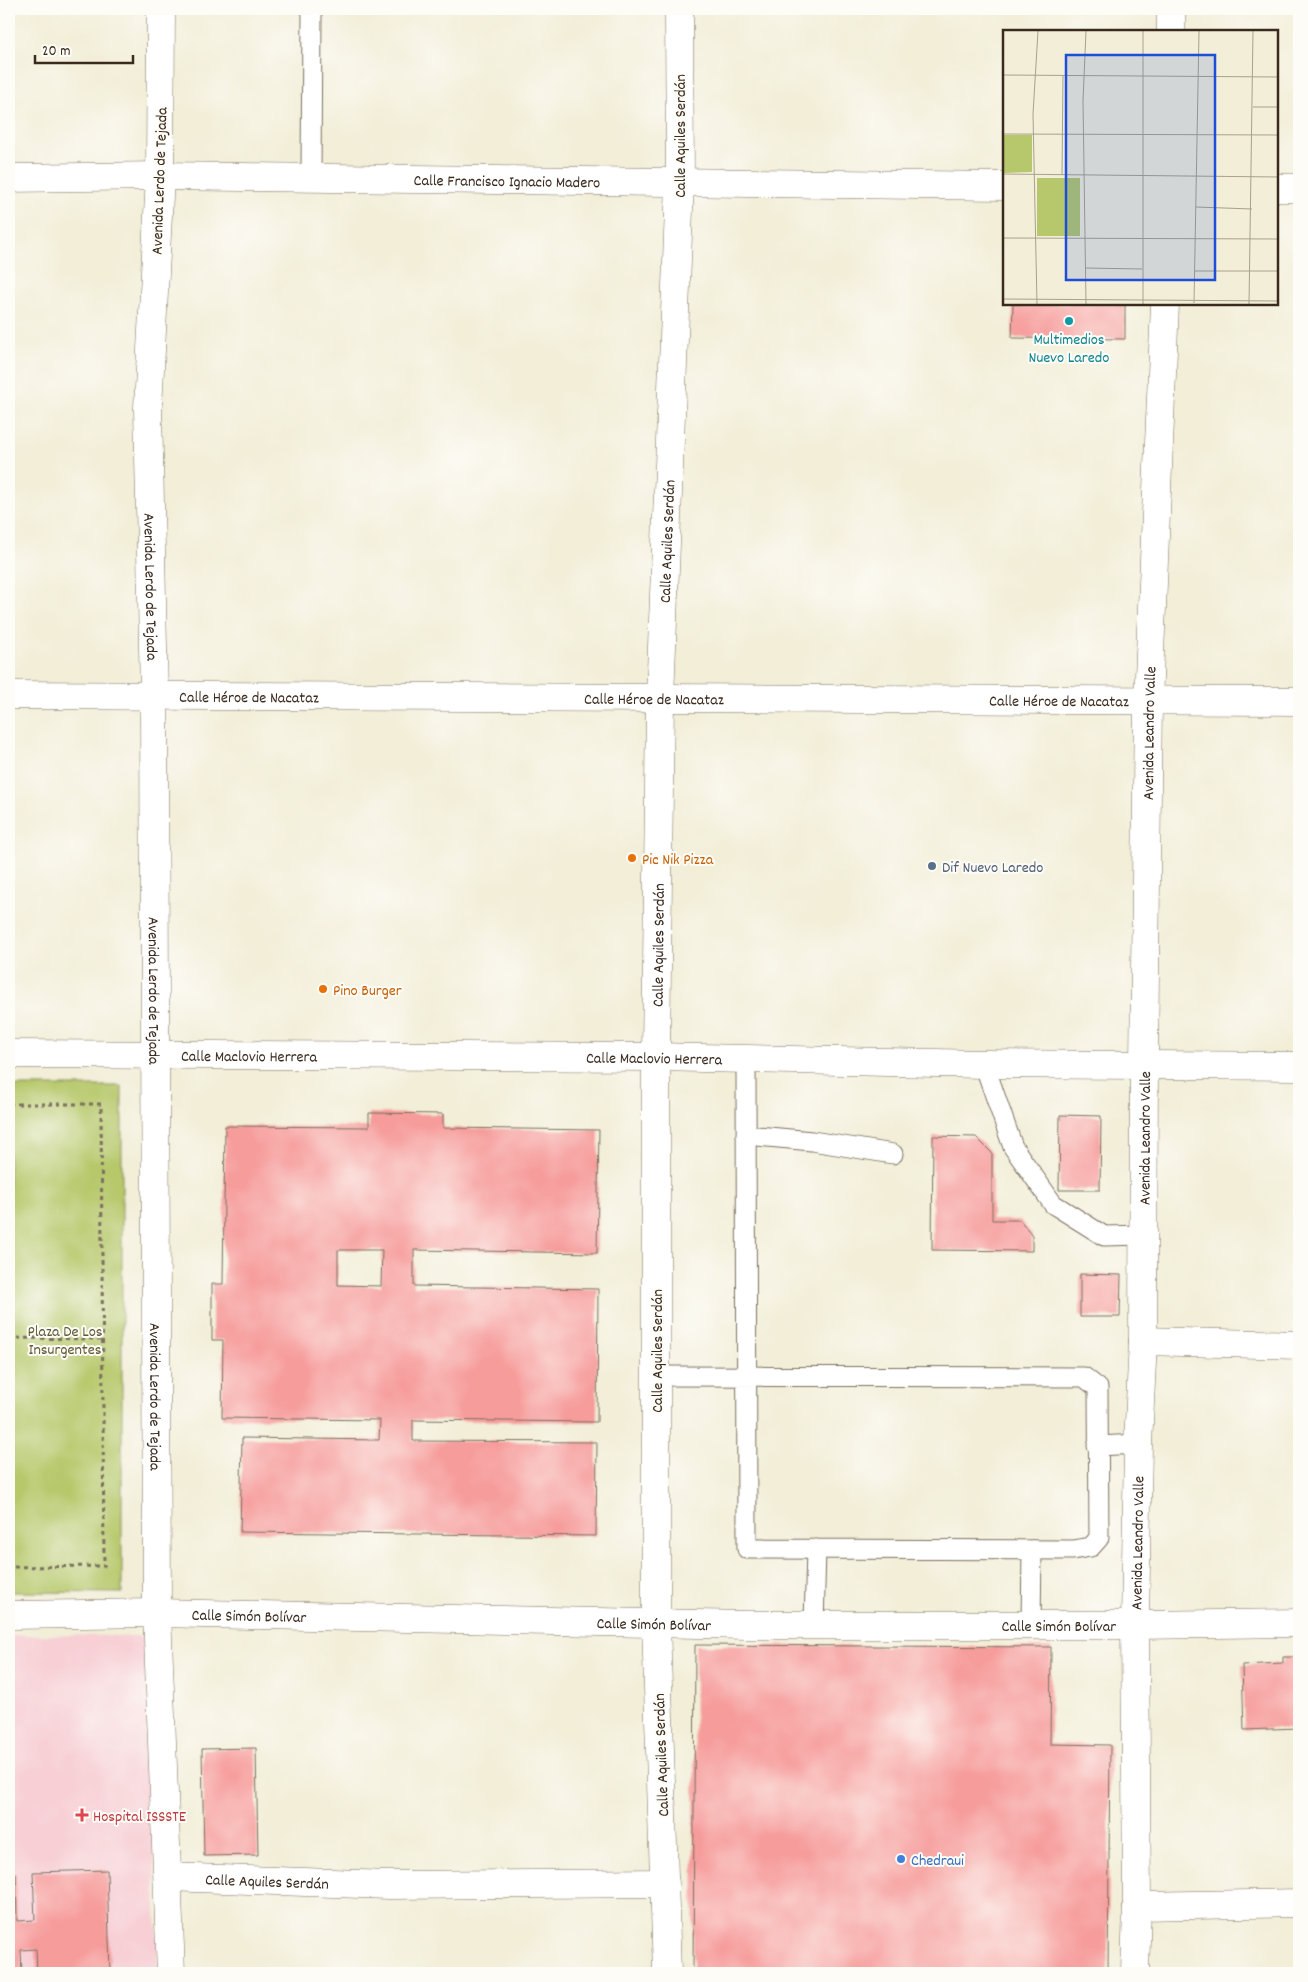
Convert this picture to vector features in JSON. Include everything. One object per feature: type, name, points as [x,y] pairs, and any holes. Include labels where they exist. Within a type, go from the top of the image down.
[{"type":"street","name":"Avenida Lerdo de Tejada","points":[[161,9],[160,176],[148,408],[154,695],[157,1613],[171,1973]]},
{"type":"street","name":"Calle Aquiles Serdán","points":[[667,1973],[656,1623],[656,1057],[660,698],[680,183],[679,9]]},
{"type":"street","points":[[1171,9],[1171,30]]},
{"type":"street","name":"Calle Francisco Ignacio Madero","points":[[9,178],[160,176],[1003,186]]},
{"type":"street","points":[[1278,188],[1299,188]]},
{"type":"street","name":"Avenida Leandro Valle","points":[[1135,1973],[1137,1906],[1135,1625],[1138,1444],[1143,1341],[1148,700],[1165,305]]},
{"type":"street","name":"Calle Héroe de Nacataz","points":[[9,695],[1299,701]]},
{"type":"street","name":"Calle Maclovio Herrera","points":[[9,1054],[656,1057],[984,1064],[1299,1066]]},
{"type":"street","points":[[1143,1341],[1299,1345]]},
{"type":"street","name":"Calle Simón Bolívar","points":[[9,1615],[157,1613],[814,1625],[1299,1623]]},
{"type":"street","name":"Calle Aquiles Serdán","points":[[168,1877],[389,1885],[665,1882]]},
{"type":"street","points":[[1137,1906],[1299,1903]]},
{"type":"lane","points":[[310,9],[312,12],[311,179]]},
{"type":"lane","points":[[656,1376],[746,1376],[1084,1377],[1098,1388],[1099,1538],[1091,1547],[1073,1550],[747,1548],[746,1376],[746,1059]]},
{"type":"lane","points":[[984,1064],[1013,1147],[1053,1204],[1104,1236],[1143,1235]]},
{"type":"lane","points":[[746,1135],[812,1142],[893,1154]]},
{"type":"lane","points":[[1097,1446],[1138,1444]]},
{"type":"lane","points":[[814,1625],[816,1548]]},
{"type":"lane","points":[[1031,1625],[1032,1550]]},
{"type":"path","points":[[9,1104],[101,1104],[104,1566],[9,1567]]},
{"type":"path","points":[[9,1338],[103,1339]]},
{"type":"shaded area","name":"Hospital ISSSTE","points":[[9,1635],[139,1636],[148,1643],[158,1973],[9,1973]]},
{"type":"green space","name":"Plaza De Los Insurgentes","points":[[9,1086],[122,1086],[122,1593],[9,1592]]},
{"type":"building","name":"Multimedios Nuevo Laredo","points":[[1013,305],[1125,305],[1125,339],[1012,338]]},
{"type":"building","points":[[369,1113],[443,1114],[443,1128],[599,1130],[597,1253],[414,1250],[414,1286],[598,1289],[597,1422],[413,1420],[413,1441],[597,1442],[596,1536],[240,1532],[242,1438],[379,1440],[380,1420],[222,1418],[223,1340],[212,1340],[212,1284],[223,1284],[225,1126],[369,1127]],"holes":[[[338,1250],[382,1250],[381,1286],[338,1285]]]},
{"type":"building","points":[[1060,1115],[1101,1116],[1100,1190],[1059,1190]]},
{"type":"building","points":[[933,1136],[976,1137],[992,1153],[992,1220],[1020,1220],[1032,1235],[1032,1251],[932,1250]]},
{"type":"building","points":[[1080,1274],[1121,1275],[1120,1317],[1080,1317]]},
{"type":"building","name":"Chedraui","points":[[695,1645],[1051,1647],[1050,1744],[1110,1745],[1108,1973],[693,1973]]},
{"type":"building","points":[[1283,1657],[1299,1657],[1299,1728],[1244,1730],[1242,1665],[1283,1663]]},
{"type":"building","points":[[256,1748],[258,1855],[204,1856],[202,1749]]},
{"type":"building","points":[[107,1870],[110,1973],[37,1973],[36,1949],[21,1950],[22,1973],[9,1973],[9,1873],[16,1873],[17,1921],[35,1920],[33,1872]]},
{"type":"place","name":"Multimedios Nuevo Laredo","points":[[1069,321]]},
{"type":"place","name":"Pic Nik Pizza","points":[[632,858]]},
{"type":"place","name":"Dif Nuevo Laredo","points":[[932,866]]},
{"type":"place","name":"Pino Burger","points":[[323,989]]},
{"type":"place","name":"Hospital ISSSTE","points":[[82,1815]]},
{"type":"place","name":"Chedraui","points":[[901,1859]]}]
